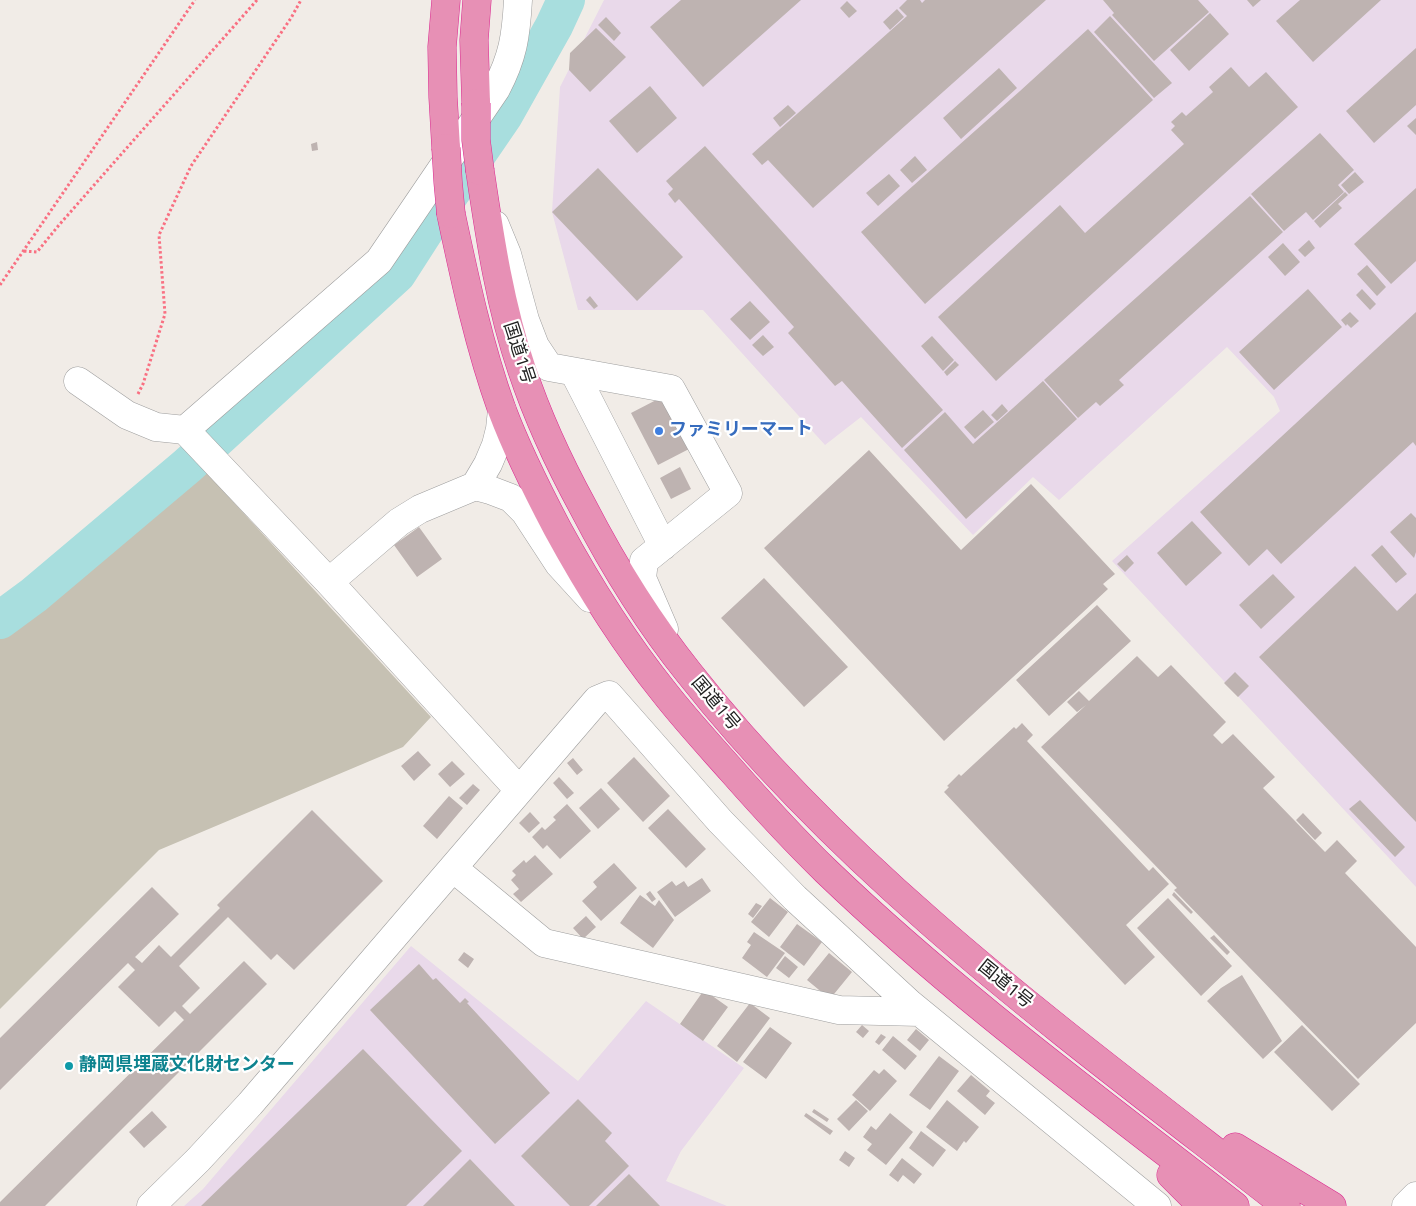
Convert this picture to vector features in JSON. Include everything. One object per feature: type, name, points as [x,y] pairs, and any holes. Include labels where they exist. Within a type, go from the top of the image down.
[{"type":"highway","name":"国道1号","points":[[446,0],[442,47],[443,96],[451,214],[474,318],[502,410],[542,499],[574,560],[614,624],[662,691],[710,748],[827,871],[954,985],[1087,1092],[1235,1206]]},
{"type":"highway","name":"国道1号","points":[[477,0],[474,40],[476,140],[492,252],[504,311],[522,370],[543,426],[601,542],[640,605],[687,671],[733,726],[778,776],[848,848],[978,963],[1108,1068],[1286,1206]]},
{"type":"highway","points":[[1108,1068],[1332,1206]]},
{"type":"highway","points":[[1087,1092],[1202,1206]]},
{"type":"street","points":[[199,444],[379,261],[496,89],[511,55],[517,29],[518,0]]},
{"type":"street","points":[[482,183],[507,254],[525,320],[535,346],[549,367],[671,389],[728,493],[644,562],[642,578],[664,629],[687,671]]},
{"type":"street","points":[[574,372],[663,546]]},
{"type":"street","points":[[78,381],[127,414],[199,444],[329,582],[519,790]]},
{"type":"street","points":[[329,582],[399,522],[420,510],[474,486],[488,464],[496,445],[502,410]]},
{"type":"street","points":[[474,486],[511,498],[525,512],[559,564],[614,624]]},
{"type":"street","points":[[151,1206],[198,1160],[250,1104],[597,700],[609,695],[720,821],[795,898],[920,1012],[1158,1206]]},
{"type":"street","points":[[452,868],[544,943],[839,1010],[920,1012]]},
{"type":"street","points":[[1406,1206],[1416,1196]]},
{"type":"path","points":[[0,285],[195,0]]},
{"type":"path","points":[[24,251],[37,252],[257,0]]},
{"type":"path","points":[[127,414],[143,384],[165,314],[158,235],[191,166],[291,18],[301,0]]},
{"type":"shaded area","points":[[604,0],[1416,0],[1416,887],[1112,561],[1280,411],[1274,397],[1227,347],[1059,500],[1033,477],[973,535],[861,417],[825,445],[703,310],[578,310],[552,212],[560,87]]},
{"type":"shaded area","points":[[204,470],[431,717],[403,747],[159,850],[0,1009],[0,633]]},
{"type":"shaded area","points":[[411,946],[578,1081],[646,1001],[744,1068],[681,1151],[666,1181],[727,1206],[184,1206],[203,1189]]},
{"type":"building","points":[[681,0],[801,0],[703,87],[650,27]]},
{"type":"building","points":[[907,0],[920,0],[922,3],[925,0],[1046,0],[813,208],[768,160],[762,165],[752,154],[907,16],[899,8]]},
{"type":"building","points":[[1103,0],[1198,0],[1209,12],[1154,61],[1112,15],[1114,13]]},
{"type":"building","points":[[1247,0],[1261,0],[1253,7]]},
{"type":"building","points":[[1300,0],[1381,0],[1313,62],[1276,21]]},
{"type":"building","points":[[847,1],[857,11],[849,18],[840,8]]},
{"type":"building","points":[[897,9],[904,17],[890,30],[883,22]]},
{"type":"building","points":[[1210,13],[1229,34],[1189,71],[1170,50]]},
{"type":"building","points":[[1110,16],[1172,83],[1154,98],[1094,32]]},
{"type":"building","points":[[606,17],[621,33],[614,41],[598,25]]},
{"type":"building","points":[[596,28],[626,57],[590,92],[569,70],[570,53]]},
{"type":"building","points":[[1088,29],[1153,100],[925,304],[861,232]]},
{"type":"building","points":[[1416,48],[1416,105],[1374,143],[1346,111]]},
{"type":"building","points":[[1231,67],[1249,87],[1266,72],[1298,107],[996,381],[938,317],[1060,205],[1085,233],[1184,144],[1171,130],[1175,126],[1171,122],[1182,112],[1186,116],[1213,92],[1209,87]]},
{"type":"building","points":[[999,68],[1017,88],[961,139],[943,118]]},
{"type":"building","points":[[650,86],[677,118],[637,153],[609,121]]},
{"type":"building","points":[[788,105],[796,113],[780,127],[773,118]]},
{"type":"building","points":[[1416,118],[1416,135],[1407,126]]},
{"type":"building","points":[[1320,133],[1354,170],[1338,185],[1344,192],[1313,220],[1306,212],[1284,231],[1251,194]]},
{"type":"building","points":[[317,142],[318,150],[312,151],[311,144]]},
{"type":"building","points":[[705,146],[943,410],[902,448],[842,381],[835,386],[788,333],[794,327],[679,199],[675,203],[668,194],[673,189],[666,181]]},
{"type":"building","points":[[915,156],[927,170],[912,183],[900,170]]},
{"type":"building","points":[[598,168],[683,257],[637,301],[552,212]]},
{"type":"building","points":[[1355,172],[1364,182],[1349,194],[1341,185]]},
{"type":"building","points":[[889,174],[900,186],[878,206],[866,193]]},
{"type":"building","points":[[1416,188],[1416,261],[1391,284],[1354,244]]},
{"type":"building","points":[[1345,192],[1348,195],[1338,204],[1342,208],[1320,228],[1314,221]]},
{"type":"building","points":[[1250,196],[1283,232],[1119,380],[1124,385],[1100,406],[1096,402],[1078,418],[1044,380]]},
{"type":"building","points":[[1309,240],[1315,248],[1305,257],[1298,250]]},
{"type":"building","points":[[1283,243],[1300,262],[1285,276],[1268,257]]},
{"type":"building","points":[[1367,265],[1386,287],[1377,296],[1357,274]]},
{"type":"building","points":[[1308,289],[1342,327],[1274,390],[1239,352]]},
{"type":"building","points":[[1362,289],[1376,304],[1370,310],[1356,295]]},
{"type":"building","points":[[590,296],[598,306],[594,309],[586,300]]},
{"type":"building","points":[[750,301],[770,322],[750,340],[730,319]]},
{"type":"building","points":[[1350,312],[1359,321],[1351,328],[1347,324],[1346,326],[1341,320]]},
{"type":"building","points":[[1416,312],[1416,446],[1413,442],[1281,564],[1267,549],[1249,566],[1200,512]]},
{"type":"building","points":[[763,335],[774,347],[763,356],[752,345]]},
{"type":"building","points":[[932,336],[954,360],[943,371],[921,346]]},
{"type":"building","points":[[955,361],[959,365],[947,376],[944,372]]},
{"type":"building","points":[[1043,381],[1077,419],[966,519],[904,450],[945,412],[973,444]]},
{"type":"building","points":[[662,397],[689,449],[658,465],[631,413]]},
{"type":"building","points":[[1002,404],[1008,411],[997,421],[991,415]]},
{"type":"building","points":[[983,410],[994,422],[975,439],[964,427]]},
{"type":"building","points":[[869,450],[961,550],[1031,484],[1115,574],[1103,584],[1108,589],[944,741],[764,548]]},
{"type":"building","points":[[680,467],[691,489],[671,499],[660,478]]},
{"type":"building","points":[[1411,513],[1416,518],[1416,552],[1414,558],[1390,532]]},
{"type":"building","points":[[1192,521],[1222,553],[1186,586],[1157,553]]},
{"type":"building","points":[[419,527],[442,559],[417,577],[394,545]]},
{"type":"building","points":[[1382,545],[1407,574],[1396,583],[1371,555]]},
{"type":"building","points":[[1127,555],[1134,563],[1125,572],[1117,564]]},
{"type":"building","points":[[1355,566],[1397,611],[1416,593],[1416,822],[1259,657]]},
{"type":"building","points":[[1273,574],[1295,597],[1261,629],[1239,605]]},
{"type":"building","points":[[764,578],[848,667],[804,707],[721,618]]},
{"type":"building","points":[[1097,605],[1131,641],[1049,716],[1016,680]]},
{"type":"building","points":[[1137,656],[1158,677],[1171,665],[1226,722],[1213,735],[1222,744],[1233,734],[1275,777],[1263,788],[1325,852],[1337,840],[1357,861],[1345,873],[1416,947],[1416,1023],[1358,1079],[1174,890],[1177,888],[1041,747],[1086,705],[1077,712],[1067,702],[1079,691],[1089,701]]},
{"type":"building","points":[[1235,672],[1249,686],[1238,697],[1224,683]]},
{"type":"building","points":[[1022,723],[1033,735],[1027,741],[1149,871],[1153,867],[1169,884],[1126,925],[1155,957],[1125,985],[944,792],[949,787],[947,786],[959,774],[961,776],[1014,727],[1016,729]]},
{"type":"building","points":[[418,751],[431,765],[414,781],[401,766]]},
{"type":"building","points":[[634,757],[670,796],[643,822],[607,783]]},
{"type":"building","points":[[573,758],[583,770],[577,775],[567,763]]},
{"type":"building","points":[[452,761],[465,774],[450,787],[438,774]]},
{"type":"building","points":[[559,777],[574,793],[567,799],[553,783]]},
{"type":"building","points":[[473,784],[480,790],[467,805],[459,798]]},
{"type":"building","points":[[601,788],[620,809],[598,829],[579,808]]},
{"type":"building","points":[[449,796],[463,808],[437,839],[423,826]]},
{"type":"building","points":[[1360,800],[1405,847],[1395,857],[1349,809]]},
{"type":"building","points":[[567,804],[591,831],[560,859],[547,845],[543,849],[532,837],[542,827],[545,830],[556,820],[553,817]]},
{"type":"building","points":[[668,809],[706,849],[686,868],[648,828]]},
{"type":"building","points":[[312,810],[383,881],[294,970],[277,954],[271,960],[228,917],[179,966],[200,988],[182,1006],[190,1014],[244,961],[267,984],[45,1206],[0,1206],[0,1202],[184,1020],[175,1011],[159,1027],[118,987],[135,970],[128,963],[0,1090],[0,1038],[152,887],[179,914],[135,957],[142,963],[159,945],[171,957],[220,908],[217,905]]},
{"type":"building","points":[[530,812],[540,823],[529,833],[519,823]]},
{"type":"building","points":[[1303,813],[1322,833],[1315,840],[1296,820]]},
{"type":"building","points":[[535,855],[553,874],[521,902],[513,894],[519,889],[511,880],[516,875],[512,871],[524,860],[526,863]]},
{"type":"building","points":[[614,863],[637,888],[601,921],[582,901],[597,887],[593,882]]},
{"type":"building","points":[[702,878],[711,891],[675,917],[657,892],[672,881],[676,886],[684,881],[688,887]]},
{"type":"building","points":[[650,891],[656,899],[652,902],[646,894]]},
{"type":"building","points":[[1174,892],[1193,912],[1191,914],[1172,895]]},
{"type":"building","points":[[640,895],[655,906],[659,900],[674,920],[653,948],[620,923]]},
{"type":"building","points":[[770,898],[788,912],[769,937],[751,922]]},
{"type":"building","points":[[1168,898],[1232,966],[1201,996],[1137,928]]},
{"type":"building","points":[[756,903],[762,906],[753,918],[748,914]]},
{"type":"building","points":[[586,916],[596,927],[583,939],[573,928]]},
{"type":"building","points":[[797,924],[822,942],[804,966],[780,947]]},
{"type":"building","points":[[754,932],[785,953],[767,977],[742,958],[751,945],[747,942]]},
{"type":"building","points":[[1214,935],[1230,952],[1227,955],[1210,938]]},
{"type":"building","points":[[464,952],[474,959],[468,968],[458,960]]},
{"type":"building","points":[[829,953],[852,972],[830,999],[807,980]]},
{"type":"building","points":[[785,956],[798,967],[789,978],[776,968]]},
{"type":"building","points":[[419,964],[433,980],[436,978],[460,1003],[465,998],[469,1002],[467,1003],[550,1093],[495,1144],[370,1010]]},
{"type":"building","points":[[1242,975],[1282,1041],[1263,1059],[1207,1001],[1221,988]]},
{"type":"building","points":[[704,990],[728,1007],[703,1041],[680,1024]]},
{"type":"building","points":[[750,1003],[770,1018],[737,1062],[717,1046]]},
{"type":"building","points":[[862,1025],[869,1031],[863,1038],[856,1032]]},
{"type":"building","points":[[1302,1025],[1360,1084],[1332,1111],[1274,1052]]},
{"type":"building","points":[[770,1027],[792,1043],[766,1079],[743,1062]]},
{"type":"building","points":[[916,1029],[929,1040],[920,1051],[907,1040]]},
{"type":"building","points":[[881,1034],[886,1037],[879,1045],[875,1042]]},
{"type":"building","points":[[893,1036],[917,1056],[905,1070],[882,1050]]},
{"type":"building","points":[[363,1049],[462,1151],[406,1206],[201,1206]]},
{"type":"building","points":[[939,1056],[959,1071],[930,1110],[909,1095]]},
{"type":"building","points":[[884,1069],[897,1081],[870,1111],[852,1095],[874,1070],[879,1074]]},
{"type":"building","points":[[971,1075],[990,1091],[986,1096],[995,1103],[985,1115],[957,1091]]},
{"type":"building","points":[[578,1099],[612,1133],[605,1141],[629,1166],[589,1206],[570,1206],[521,1156]]},
{"type":"building","points":[[856,1100],[868,1111],[849,1131],[837,1119]]},
{"type":"building","points":[[947,1100],[979,1127],[966,1143],[964,1141],[957,1151],[926,1127]]},
{"type":"building","points":[[814,1109],[829,1119],[827,1122],[812,1112]]},
{"type":"building","points":[[152,1111],[167,1127],[144,1148],[129,1132]]},
{"type":"building","points":[[806,1113],[833,1131],[830,1135],[804,1116]]},
{"type":"building","points":[[890,1113],[913,1132],[886,1165],[867,1150],[872,1144],[863,1137],[871,1126],[876,1130]]},
{"type":"building","points":[[921,1131],[946,1150],[933,1167],[909,1148]]},
{"type":"building","points":[[845,1151],[855,1158],[849,1167],[839,1160]]},
{"type":"building","points":[[902,1158],[922,1174],[914,1184],[903,1175],[898,1182],[889,1175]]},
{"type":"building","points":[[470,1159],[515,1206],[423,1206]]},
{"type":"building","points":[[629,1174],[660,1206],[596,1206]]},
{"type":"waterway","points":[[0,620],[34,595],[187,466],[397,274],[504,115],[554,26],[566,0]]},
{"type":"place","name":"ファミリーマート","points":[[659,431]]},
{"type":"place","name":"静岡県埋蔵文化財センター","points":[[69,1066]]}]
